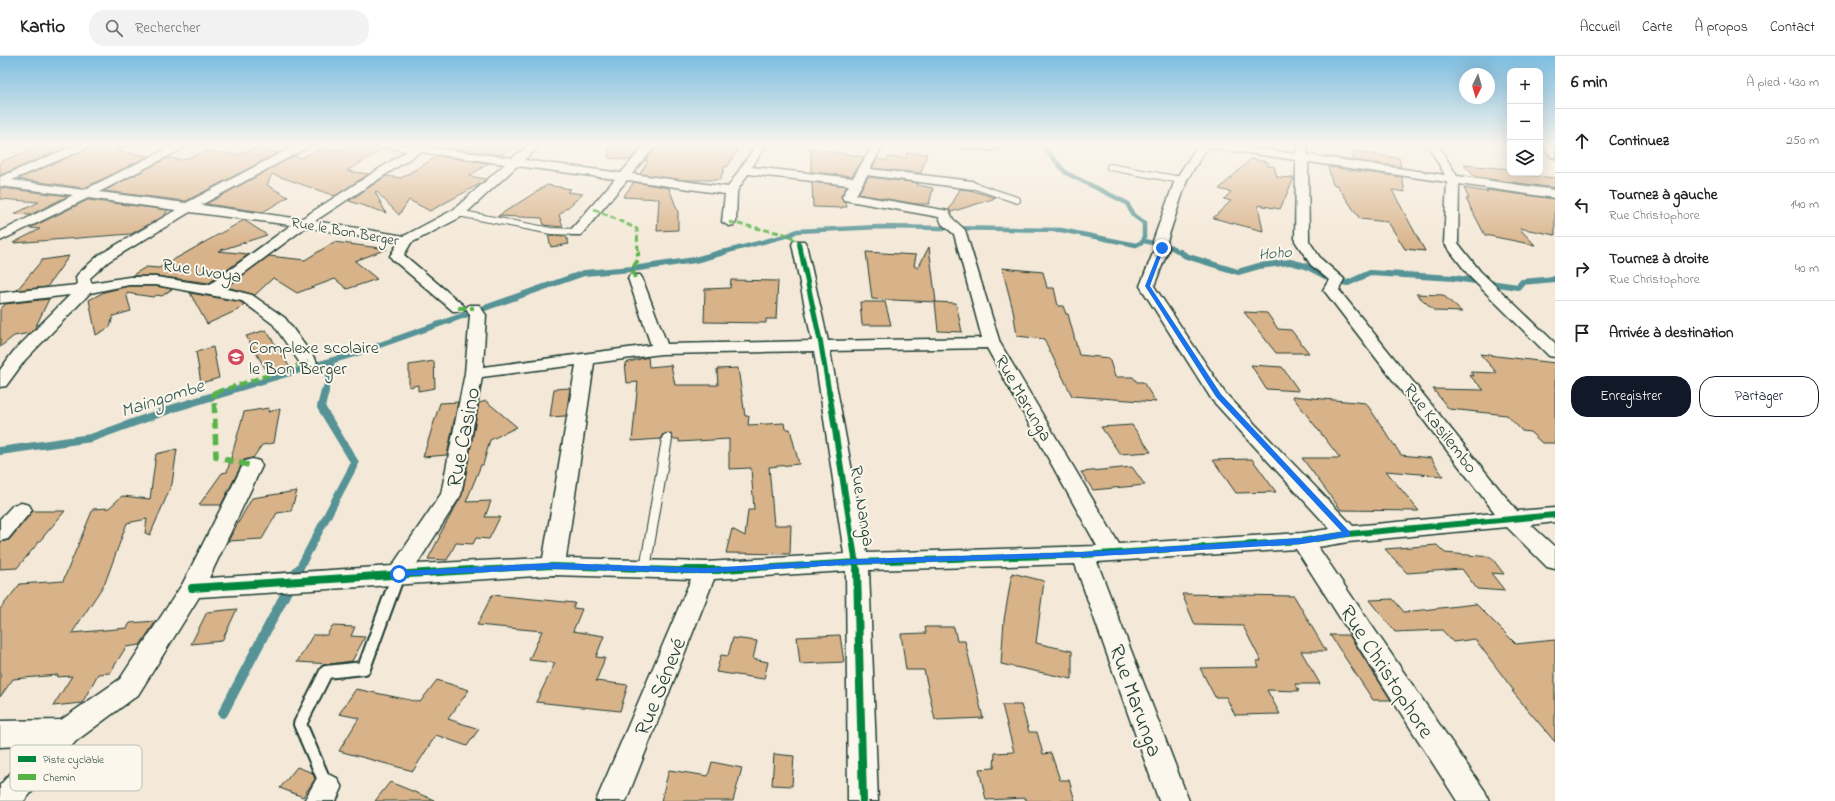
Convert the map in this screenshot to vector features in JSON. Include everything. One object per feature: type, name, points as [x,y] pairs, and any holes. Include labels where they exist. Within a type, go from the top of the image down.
[{"type":"street","points":[[0,237],[114,180]]},
{"type":"street","points":[[0,382],[19,356],[85,290],[83,277],[104,258],[189,207],[240,180]]},
{"type":"street","points":[[212,290],[303,223],[370,180]]},
{"type":"street","points":[[406,240],[458,213],[494,180]]},
{"type":"street","points":[[576,232],[620,180]]},
{"type":"street","points":[[650,180],[731,191]]},
{"type":"street","points":[[729,222],[731,191],[738,180]]},
{"type":"street","points":[[835,180],[856,182]]},
{"type":"street","points":[[931,180],[972,185]]},
{"type":"street","points":[[1181,180],[1147,286],[1218,396],[1348,534]]},
{"type":"street","name":"Rue Kasilembo","points":[[1303,180],[1302,241],[1316,262],[1512,519],[1555,561]]},
{"type":"street","points":[[1453,180],[1452,243],[1475,274],[1555,352]]},
{"type":"street","points":[[1458,180],[1555,194]]},
{"type":"street","name":"Rue le Bon Berger","points":[[0,182],[303,223],[406,240],[397,256],[458,308]]},
{"type":"street","name":"Rue Marunga","points":[[856,182],[848,197],[944,214],[954,227],[992,343],[1112,552]]},
{"type":"street","name":"Rue Nanga","points":[[799,244],[821,345],[858,562],[863,801]]},
{"type":"street","points":[[635,278],[661,349]]},
{"type":"street","name":"Rue Uvoya","points":[[0,298],[85,290],[129,281],[156,281],[212,290],[248,298],[279,321],[308,362]]},
{"type":"street","name":"Rue Casino","points":[[399,574],[451,495],[474,373],[476,312]]},
{"type":"street","points":[[474,373],[661,349],[992,343]]},
{"type":"street","points":[[553,566],[586,358]]},
{"type":"street","points":[[55,745],[66,732],[129,687],[192,588],[252,466]]},
{"type":"street","points":[[0,533],[21,510]]},
{"type":"street","points":[[192,588],[399,574],[553,566],[706,570],[858,562],[1083,555],[1302,541],[1348,534],[1555,515]]},
{"type":"street","name":"Rue Christophore","points":[[1302,541],[1474,801]]},
{"type":"street","name":"Rue Marunga","points":[[1083,555],[1174,801]]},
{"type":"street","name":"Rue Sénevé","points":[[611,801],[706,570]]},
{"type":"street","points":[[0,734],[66,732]]},
{"type":"street","points":[[5,801],[14,791]]},
{"type":"lane","points":[[972,185],[1017,200]]},
{"type":"lane","points":[[458,213],[551,231],[576,232]]},
{"type":"lane","points":[[645,569],[667,439]]},
{"type":"lane","name":"Rue Casino","points":[[323,794],[300,724],[326,672],[364,668],[399,574]]},
{"type":"building","points":[[24,180],[101,180],[84,188]]},
{"type":"building","points":[[125,180],[227,180],[186,201],[104,191]]},
{"type":"building","points":[[250,180],[269,180],[267,185],[288,197],[263,212],[206,204]]},
{"type":"building","points":[[289,180],[360,180],[335,196]]},
{"type":"building","points":[[380,180],[485,180],[430,211],[409,200],[399,215],[376,191],[375,192],[386,213],[349,201]]},
{"type":"building","points":[[866,180],[891,180],[918,183],[917,185],[933,188],[929,204],[917,204],[858,194]]},
{"type":"building","points":[[1229,180],[1293,180],[1280,209],[1258,205],[1263,231],[1213,218],[1231,201],[1224,199],[1231,192],[1219,189]]},
{"type":"building","points":[[1332,180],[1403,180],[1405,192],[1392,190],[1425,251],[1405,249],[1388,222],[1360,219],[1337,185],[1333,185]]},
{"type":"building","points":[[1495,180],[1555,180],[1555,188]]},
{"type":"building","points":[[634,182],[669,188],[678,212],[678,230],[657,231],[659,199],[623,197]]},
{"type":"building","points":[[812,182],[847,186],[841,196],[843,201],[846,202],[847,207],[813,207]]},
{"type":"building","points":[[547,185],[571,189],[567,192],[583,194],[559,215],[563,227],[544,225],[542,218],[498,216]]},
{"type":"building","points":[[0,188],[68,196],[30,215],[14,214],[39,202],[0,199]]},
{"type":"building","points":[[1464,188],[1555,199],[1555,235],[1519,228],[1535,245],[1485,235],[1466,199],[1469,199]]},
{"type":"building","points":[[960,189],[970,190],[996,198],[951,212],[949,210]]},
{"type":"building","points":[[88,200],[168,210],[164,216],[131,234],[13,243],[40,229],[30,228]]},
{"type":"building","points":[[244,220],[267,235],[218,251],[249,254],[209,283],[156,276],[131,276],[146,267],[159,268]]},
{"type":"building","points":[[548,235],[566,236],[569,244],[551,247]]},
{"type":"building","points":[[334,242],[387,249],[355,261],[377,279],[347,289],[335,279],[297,293],[273,278],[255,295],[227,287],[269,256],[305,260]]},
{"type":"building","points":[[929,247],[936,302],[872,299],[866,252],[916,255],[914,266],[918,268]]},
{"type":"building","points":[[69,256],[47,287],[17,290],[42,260]]},
{"type":"building","points":[[1002,268],[1043,272],[1047,288],[1054,288],[1058,306],[1063,306],[1066,314],[1068,314],[1079,355],[1109,358],[1115,377],[1133,377],[1137,382],[1143,382],[1156,402],[1072,396],[1044,339],[1017,336],[1013,310]]},
{"type":"building","points":[[731,280],[778,281],[776,319],[766,319],[766,323],[704,322],[705,289],[730,288]]},
{"type":"building","points":[[129,286],[156,286],[172,289],[162,296],[157,295],[153,297],[126,293],[131,311],[113,316],[110,327],[96,335],[89,300],[104,292]]},
{"type":"building","points":[[190,293],[241,302],[244,305],[240,309],[207,324]]},
{"type":"building","points":[[1416,294],[1443,295],[1462,312],[1435,311]]},
{"type":"building","points":[[49,299],[35,328],[30,333],[14,336],[0,347],[0,310],[5,304]]},
{"type":"building","points":[[860,302],[885,302],[891,325],[862,325]]},
{"type":"building","points":[[935,302],[956,303],[962,332],[938,331]]},
{"type":"building","points":[[1244,312],[1267,313],[1278,329],[1291,330],[1309,353],[1276,353]]},
{"type":"building","points":[[266,330],[289,366],[268,373],[246,336]]},
{"type":"building","points":[[213,347],[219,378],[201,383],[196,352]]},
{"type":"building","points":[[1480,354],[1555,363],[1555,443],[1542,443],[1530,432],[1522,431],[1507,415],[1449,409],[1433,389],[1484,390],[1469,375],[1474,376],[1470,372],[1497,373]]},
{"type":"building","points":[[648,357],[649,367],[671,365],[675,385],[718,385],[717,369],[738,368],[745,416],[749,416],[748,425],[784,423],[785,429],[790,429],[799,464],[769,467],[774,525],[791,525],[790,554],[726,553],[732,529],[745,536],[748,510],[754,510],[751,468],[729,469],[729,439],[679,442],[679,439],[673,439],[671,434],[668,433],[662,435],[661,439],[632,441],[638,382],[627,383],[625,363]]},
{"type":"building","points":[[434,361],[435,388],[418,391],[418,385],[409,387],[409,365]]},
{"type":"building","points":[[1251,365],[1282,367],[1299,391],[1266,389]]},
{"type":"building","points":[[570,388],[566,416],[550,417],[554,389]]},
{"type":"building","points":[[1292,396],[1366,403],[1401,455],[1431,458],[1443,476],[1386,471],[1419,511],[1341,510],[1302,458],[1340,458]]},
{"type":"building","points":[[486,401],[517,427],[490,440],[483,465],[481,465],[466,502],[491,501],[485,517],[500,517],[489,539],[476,538],[473,544],[456,543],[447,560],[428,559],[462,495],[479,403]]},
{"type":"building","points":[[458,402],[447,455],[423,457],[440,403]]},
{"type":"building","points":[[269,408],[268,412],[280,409],[274,443],[262,445],[253,458],[244,460],[221,505],[199,505],[222,473],[227,472],[244,412]]},
{"type":"building","points":[[1132,425],[1151,452],[1120,454],[1101,427]]},
{"type":"building","points":[[177,449],[172,484],[150,535],[145,533],[147,519],[127,523],[105,583],[72,633],[127,628],[130,623],[156,621],[140,645],[126,647],[110,673],[98,674],[82,703],[53,706],[72,676],[57,677],[58,675],[13,679],[0,697],[0,609],[20,584],[63,581],[93,509],[109,508],[122,496],[150,499],[156,454]]},
{"type":"building","points":[[1252,459],[1276,492],[1236,493],[1213,460]]},
{"type":"building","points":[[1132,467],[1145,485],[1093,490],[1081,472]]},
{"type":"building","points":[[297,491],[291,511],[277,513],[262,539],[228,541],[252,498]]},
{"type":"building","points":[[33,511],[65,511],[17,568],[0,569],[0,542],[9,540]]},
{"type":"building","points":[[1437,545],[1445,553],[1491,557],[1504,574],[1491,573],[1505,591],[1477,589],[1462,569],[1407,573],[1385,549]]},
{"type":"building","points":[[1012,573],[1044,581],[1036,643],[1072,651],[1072,679],[1001,664],[1004,620]]},
{"type":"building","points":[[1182,594],[1294,596],[1326,651],[1301,651],[1320,684],[1295,684],[1299,691],[1267,690],[1280,714],[1235,715],[1226,697],[1215,697],[1200,668],[1259,667],[1256,661],[1261,661],[1243,626],[1195,625]]},
{"type":"building","points":[[492,595],[575,603],[573,608],[582,609],[573,631],[604,636],[596,657],[605,658],[596,681],[628,685],[620,711],[536,702],[555,663],[529,660],[542,631],[477,625]]},
{"type":"building","points":[[1393,599],[1404,612],[1476,604],[1516,644],[1555,640],[1555,742],[1512,691],[1514,691],[1475,639],[1453,642],[1442,630],[1395,632],[1370,600]]},
{"type":"building","points":[[237,609],[222,641],[191,644],[207,612]]},
{"type":"building","points":[[332,626],[355,627],[351,636],[365,637],[352,661],[331,664],[297,662],[313,635],[327,635]]},
{"type":"building","points":[[925,627],[954,627],[957,641],[965,641],[983,718],[935,720],[924,670],[906,670],[901,634],[926,633]]},
{"type":"building","points":[[840,635],[844,662],[800,664],[797,637]]},
{"type":"building","points":[[1330,635],[1349,635],[1391,700],[1373,700]]},
{"type":"building","points":[[733,638],[757,641],[753,659],[768,662],[764,679],[716,672],[721,655],[728,656]]},
{"type":"building","points":[[437,680],[469,690],[448,719],[479,729],[467,746],[436,735],[413,771],[339,751],[359,718],[339,714],[356,689],[420,702]]},
{"type":"building","points":[[1002,705],[1021,705],[1029,732],[1037,732],[1043,754],[1051,753],[1060,780],[1069,780],[1075,801],[1026,801],[1026,798],[986,800],[979,769],[994,768],[995,753],[1014,752]]},
{"type":"building","points":[[774,754],[794,756],[792,786],[772,785]]},
{"type":"building","points":[[712,762],[742,768],[733,801],[661,801],[669,770],[708,776]]},
{"type":"building","points":[[297,767],[313,773],[315,779],[303,797],[280,788]]},
{"type":"building","points":[[390,782],[434,800],[434,801],[375,801]]},
{"type":"waterway","name":"Hoho","points":[[1080,180],[1127,203],[1133,215],[1144,223],[1144,241]]},
{"type":"waterway","points":[[720,253],[789,235],[797,231],[879,227],[1061,230],[1136,245],[1144,241]]},
{"type":"waterway","name":"Hoho","points":[[1144,241],[1171,247],[1181,253]]},
{"type":"waterway","points":[[226,392],[357,353],[584,273],[632,269],[695,260],[724,252]]},
{"type":"waterway","name":"Hoho","points":[[1180,252],[1186,256],[1238,272],[1259,266],[1290,262],[1306,266],[1335,281],[1348,283],[1370,273],[1454,278],[1518,287],[1522,282],[1555,279]]},
{"type":"waterway","points":[[325,392],[332,361]]},
{"type":"waterway","name":"Maingombe","points":[[0,451],[91,438],[174,408],[230,391]]},
{"type":"waterway","points":[[298,571],[355,463],[321,407],[325,391]]},
{"type":"waterway","points":[[223,713],[298,570]]},
{"type":"marked path","points":[[594,209],[637,229],[638,260],[632,269],[635,278]]},
{"type":"marked path","points":[[729,222],[789,235],[799,244]]},
{"type":"marked path","points":[[458,308],[474,308]]},
{"type":"marked path","points":[[252,466],[216,457],[214,393],[308,362]]},
{"type":"cycle path","points":[[799,244],[821,345],[857,562],[863,801]]},
{"type":"cycle path","points":[[192,588],[399,574],[553,566],[706,571],[857,562],[1083,555],[1302,541],[1348,534],[1555,515]]},
{"type":"place","name":"Complexe scolaire le Bon Berger","points":[[236,357]]},
{"type":"route","points":[[399,574],[553,566],[706,570],[858,562],[1083,555],[1302,541],[1348,534],[1218,396],[1147,286],[1162,248]]}]
